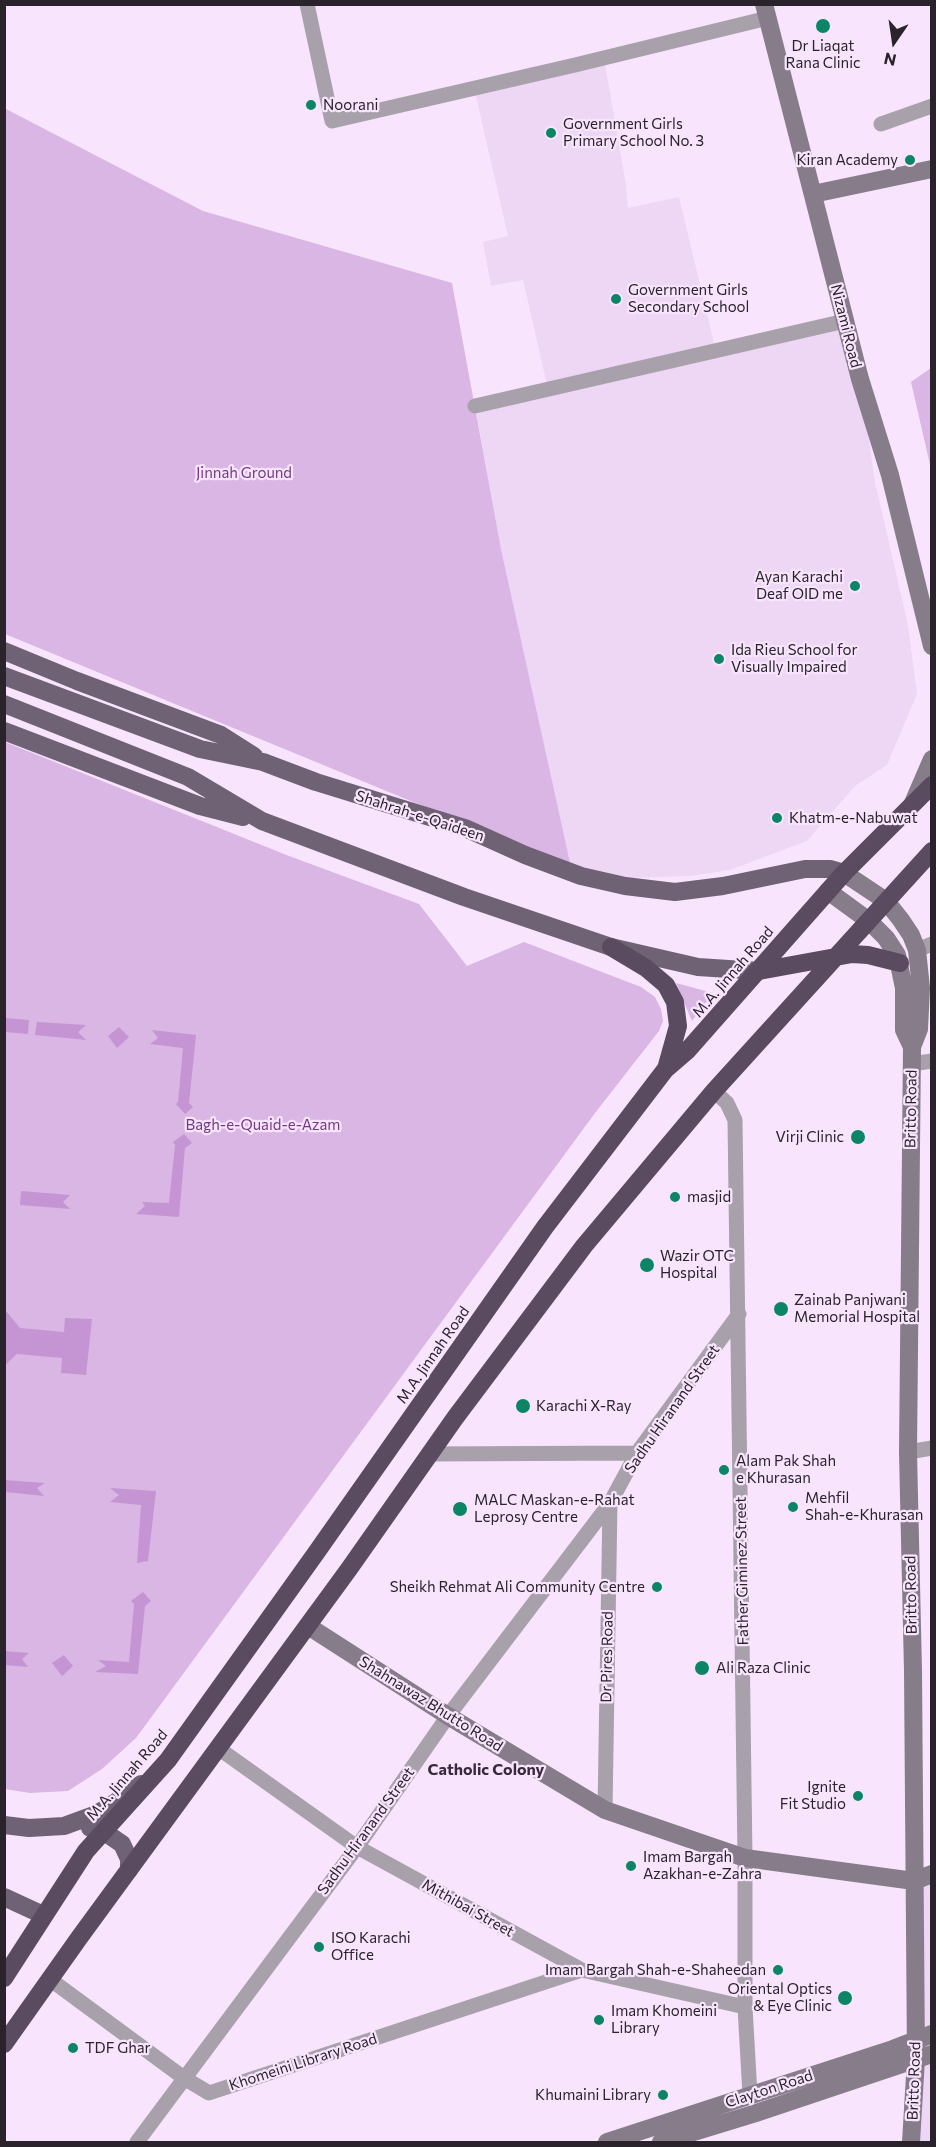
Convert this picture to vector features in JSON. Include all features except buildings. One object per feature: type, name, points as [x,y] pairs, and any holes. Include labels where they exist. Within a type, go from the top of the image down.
[{"type":"highway","name":"M.A. Jinnah Road","points":[[4,1978],[86,1851],[113,1837],[545,1227],[665,1070],[687,1051],[844,873],[932,785]]},
{"type":"highway","points":[[4,2044],[430,1454],[584,1246],[714,1090],[932,851]]},
{"type":"highway","points":[[611,947],[646,968],[666,985],[675,1002],[678,1026],[665,1070]]},
{"type":"highway","points":[[759,970],[838,955],[868,955],[900,963]]},
{"type":"main road","points":[[4,651],[221,735],[263,762]]},
{"type":"main road","name":"Shahrah-e-Qaideen","points":[[4,676],[200,749],[263,762],[326,786],[465,828],[525,855],[581,876],[653,890],[699,890],[805,869],[830,869],[844,873]]},
{"type":"main road","points":[[4,704],[188,777],[262,821]]},
{"type":"main road","points":[[4,731],[200,806],[262,821],[464,897],[611,947],[698,967],[759,970]]},
{"type":"main road","points":[[188,777],[200,749]]},
{"type":"main road","points":[[64,1826],[111,1806],[162,1767]]},
{"type":"main road","points":[[4,1825],[29,1828],[64,1826],[113,1837],[129,1859],[129,1870]]},
{"type":"main road","points":[[4,1897],[44,1916]]},
{"type":"street","points":[[307,4],[332,121],[766,11]]},
{"type":"street","name":"Nizami Road","points":[[766,11],[860,379],[890,475],[932,646]]},
{"type":"street","points":[[881,124],[932,106]]},
{"type":"street","points":[[813,194],[932,169]]},
{"type":"street","points":[[475,406],[845,321]]},
{"type":"street","points":[[913,803],[932,759]]},
{"type":"street","name":"Britto Road","points":[[844,873],[886,901],[911,935],[924,947],[919,990],[904,1030],[912,1055],[908,1452],[913,1671],[914,1881],[924,2057],[911,2142]]},
{"type":"street","name":"Britto Road","points":[[828,891],[869,921],[892,946],[900,963],[919,990]]},
{"type":"street","points":[[912,1055],[932,1061]]},
{"type":"street","name":"Father Giminez Street","points":[[714,1090],[727,1103],[735,1120],[739,1314],[745,2007],[750,2096]]},
{"type":"street","name":"Sadhu Hiranand Street","points":[[137,2142],[357,1847],[448,1716],[610,1503],[637,1453],[739,1314]]},
{"type":"street","points":[[908,1452],[932,1448]]},
{"type":"street","points":[[430,1454],[637,1453]]},
{"type":"street","name":"Dr Pires Road","points":[[605,1810],[610,1503]]},
{"type":"street","name":"Shahnawaz Bhutto Road","points":[[308,1626],[448,1716],[605,1810],[745,1858],[914,1881],[932,1874]]},
{"type":"street","name":"Mithibai Street","points":[[218,1748],[357,1847],[582,1970],[745,2007]]},
{"type":"street","name":"Khomeini Library Road","points":[[51,1980],[184,2078],[209,2092],[582,1970]]},
{"type":"street","name":"Clayton Road","points":[[607,2142],[923,2037]]},
{"type":"street","name":"Clayton Road","points":[[661,2142],[924,2057]]},
{"type":"shaded area","points":[[604,58],[628,208],[679,197],[716,351],[845,321],[860,379],[875,482],[908,625],[917,694],[887,765],[855,786],[807,841],[730,870],[690,876],[628,878],[571,867],[501,549],[475,406],[548,389],[523,280],[491,286],[483,242],[508,236],[474,88]]},
{"type":"shaded area","points":[[5,1018],[29,1020],[28,1034],[5,1032]]},
{"type":"shaded area","points":[[37,1022],[86,1025],[78,1032],[86,1040],[35,1035]]},
{"type":"shaded area","points":[[119,1027],[129,1037],[117,1048],[108,1036]]},
{"type":"shaded area","points":[[152,1030],[196,1035],[189,1103],[193,1107],[185,1114],[176,1104],[183,1048],[150,1044],[158,1038]]},
{"type":"shaded area","points":[[184,1134],[192,1143],[185,1148],[179,1217],[136,1214],[145,1206],[142,1202],[169,1203],[175,1145],[173,1142]]},
{"type":"shaded area","points":[[21,1191],[70,1195],[63,1202],[70,1209],[20,1205]]},
{"type":"shaded area","points":[[7,1312],[20,1328],[64,1332],[65,1318],[92,1319],[86,1375],[61,1373],[62,1358],[17,1354],[5,1365],[4,1314]]},
{"type":"shaded area","points":[[4,1480],[45,1483],[37,1488],[44,1496],[5,1492]]},
{"type":"shaded area","points":[[110,1488],[156,1491],[148,1561],[137,1563],[141,1505],[110,1502],[119,1495]]},
{"type":"shaded area","points":[[143,1592],[151,1601],[145,1606],[138,1674],[95,1672],[106,1666],[98,1660],[129,1662],[134,1604],[131,1601]]},
{"type":"shaded area","points":[[4,1651],[29,1653],[22,1659],[28,1667],[5,1665]]},
{"type":"shaded area","points":[[64,1655],[73,1666],[62,1676],[52,1663]]},
{"type":"shaded area","points":[[931,1874],[931,2142],[912,2142],[914,1881]]},
{"type":"green space","name":"Jinnah Ground","points":[[4,108],[203,211],[452,283],[501,549],[571,867],[5,634]]},
{"type":"green space","points":[[931,368],[931,469],[911,382]]},
{"type":"green space","name":"Bagh-e-Quaid-e-Azam","points":[[5,742],[289,856],[419,904],[467,966],[524,942],[641,987],[655,997],[661,1009],[663,1021],[659,1031],[595,1113],[136,1738],[102,1769],[68,1791],[30,1793],[5,1789]]},
{"type":"green space","points":[[676,983],[713,993],[692,1021]]},
{"type":"place","name":"Dr Liaqat Rana Clinic","points":[[823,26]]},
{"type":"place","name":"Noorani","points":[[311,105]]},
{"type":"place","name":"Government Girls Primary School No. 3","points":[[551,133]]},
{"type":"place","name":"Kiran Academy","points":[[910,160]]},
{"type":"place","name":"Government Girls Secondary School","points":[[616,299]]},
{"type":"place","name":"Ayan Karachi Deaf OID me","points":[[855,586]]},
{"type":"place","name":"Ida Rieu School for Visually Impaired","points":[[719,659]]},
{"type":"place","name":"Khatm-e-Nabuwat","points":[[777,818]]},
{"type":"place","name":"Virji Clinic","points":[[858,1137]]},
{"type":"place","name":"masjid","points":[[675,1197]]},
{"type":"place","name":"Wazir OTC Hospital","points":[[647,1265]]},
{"type":"place","name":"Zainab Panjwani Memorial Hospital","points":[[781,1309]]},
{"type":"place","name":"Karachi X-Ray","points":[[523,1406]]},
{"type":"place","name":"Alam Pak Shah e Khurasan","points":[[724,1470]]},
{"type":"place","name":"Mehfil Shah-e-Khurasan","points":[[793,1507]]},
{"type":"place","name":"MALC Maskan-e-Rahat Leprosy Centre","points":[[460,1509]]},
{"type":"place","name":"Sheikh Rehmat Ali Community Centre","points":[[657,1587]]},
{"type":"place","name":"Ali Raza Clinic","points":[[702,1668]]},
{"type":"place","name":"Ignite Fit Studio","points":[[858,1796]]},
{"type":"place","name":"Imam Bargah Azakhan-e-Zahra","points":[[631,1866]]},
{"type":"place","name":"ISO Karachi Office","points":[[319,1947]]},
{"type":"place","name":"Imam Bargah Shah-e-Shaheedan","points":[[778,1970]]},
{"type":"place","name":"Oriental Optics & Eye Clinic","points":[[845,1998]]},
{"type":"place","name":"Imam Khomeini Library","points":[[599,2020]]},
{"type":"place","name":"TDF Ghar","points":[[73,2048]]},
{"type":"place","name":"Khumaini Library","points":[[663,2095]]},
{"type":"district","name":"Catholic Colony","points":[[486,1770]]}]
